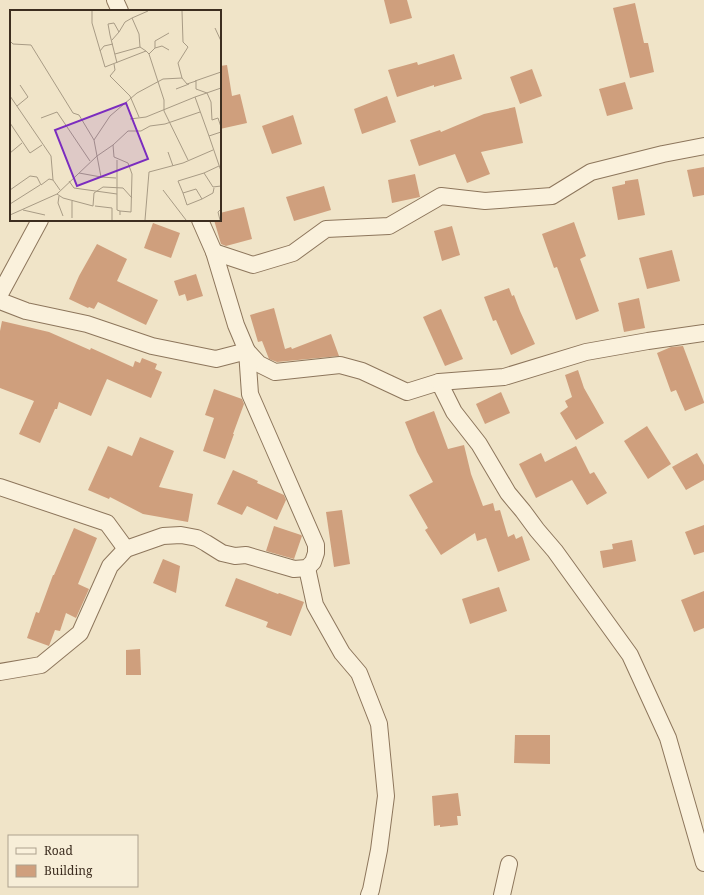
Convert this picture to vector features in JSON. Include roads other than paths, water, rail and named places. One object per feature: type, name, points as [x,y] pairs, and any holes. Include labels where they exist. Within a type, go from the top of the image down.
[{"type":"street","points":[[115,0],[120,10]]},
{"type":"street","points":[[214,252],[253,265],[294,253],[326,229],[389,226],[442,196],[485,201],[552,196],[591,172],[704,146]]},
{"type":"street","points":[[0,294],[39,221]]},
{"type":"street","points":[[200,221],[214,252],[236,325],[247,351],[258,364],[274,372],[340,365],[362,371],[407,392],[439,382],[504,377],[586,352],[704,333]]},
{"type":"street","points":[[0,301],[26,312],[87,324],[152,346],[216,359],[247,351]]},
{"type":"street","points":[[0,672],[41,665],[80,632],[110,566],[126,549],[163,536],[180,535],[197,538],[222,552],[235,556],[246,556],[294,569],[307,568],[313,562],[316,553],[316,545],[250,394],[247,351]]},
{"type":"street","points":[[439,382],[454,412],[479,444],[508,493],[554,551],[630,655],[668,738],[704,863]]},
{"type":"street","points":[[0,487],[107,523],[126,549]]},
{"type":"street","points":[[307,568],[315,605],[342,653],[360,673],[379,724],[386,796],[379,850],[369,895]]},
{"type":"street","points":[[502,895],[509,864]]}]
